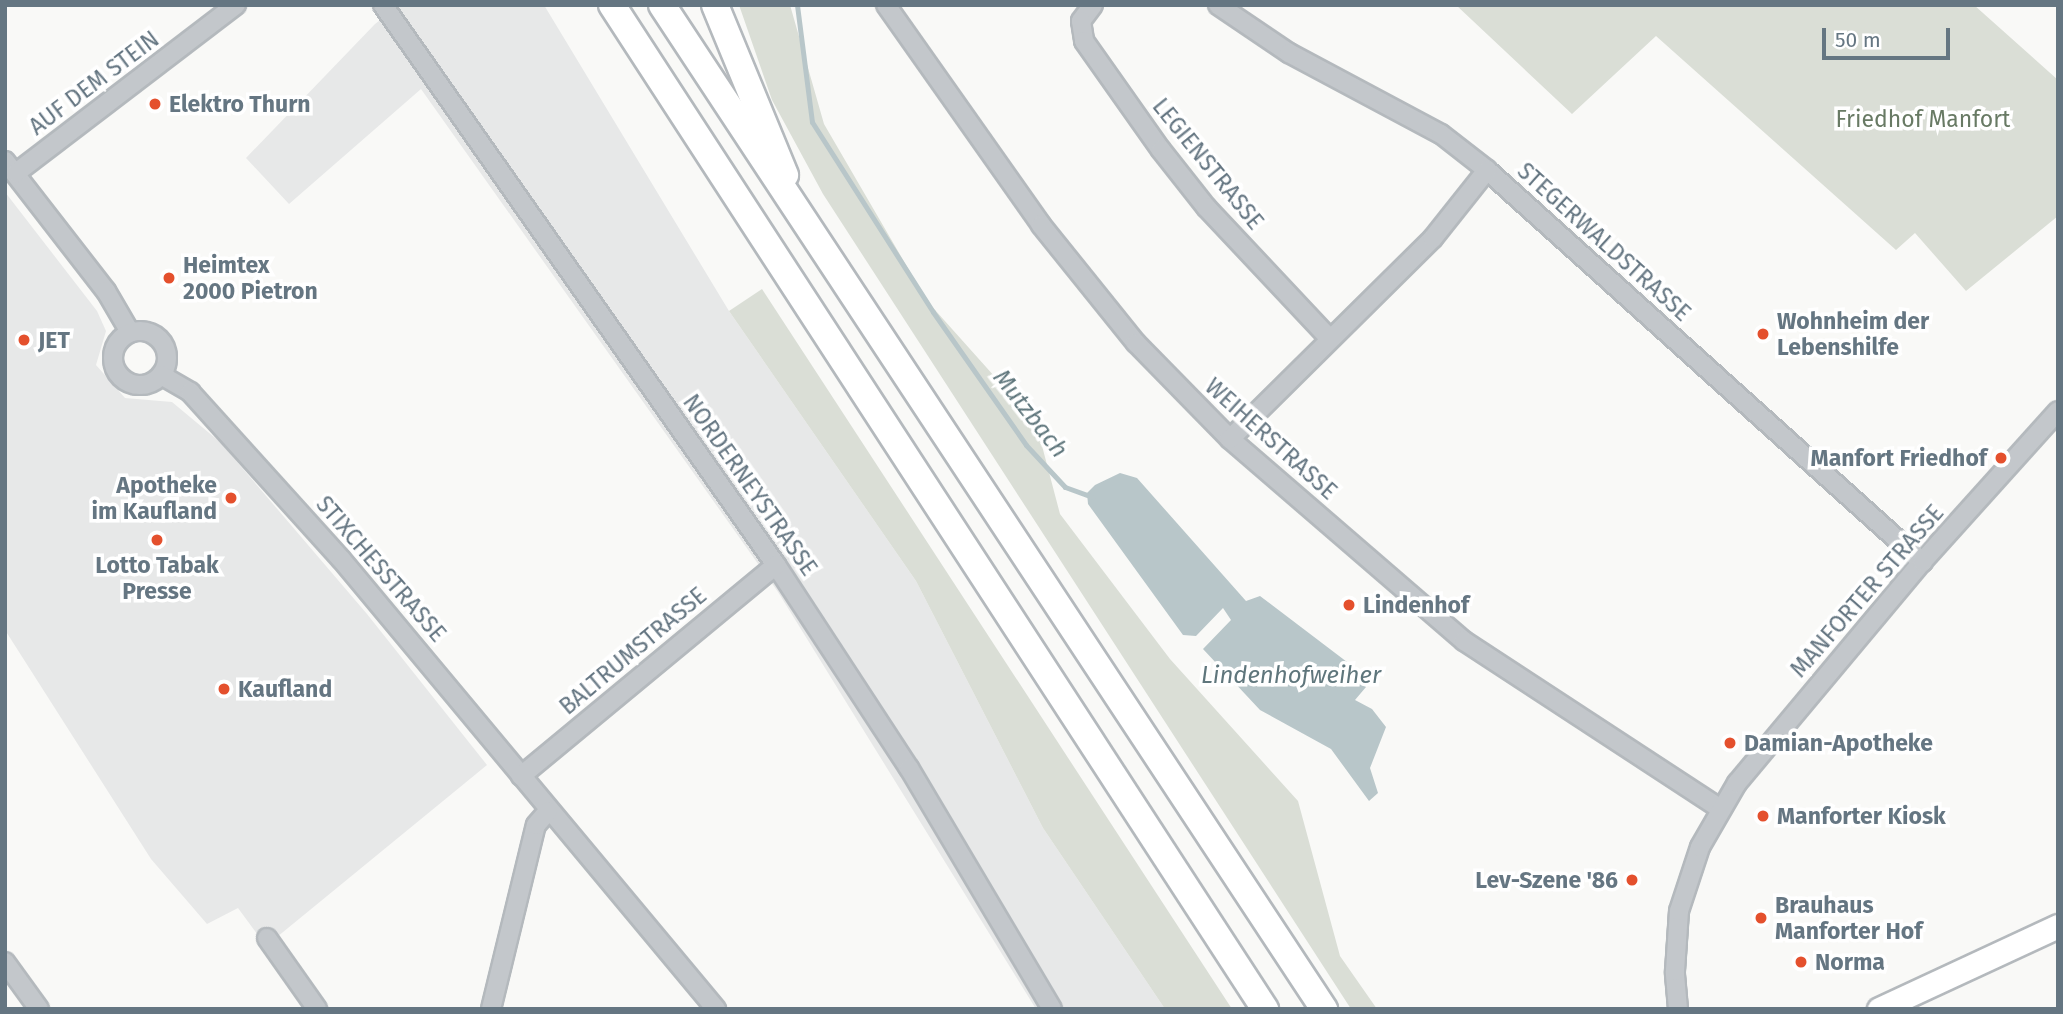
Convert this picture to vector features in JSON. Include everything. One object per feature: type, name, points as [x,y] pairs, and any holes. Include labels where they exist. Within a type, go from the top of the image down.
[{"type":"highway","points":[[594,5],[642,51]]},
{"type":"highway","points":[[612,5],[1265,1009]]},
{"type":"highway","points":[[662,5],[803,223],[1324,1009]]},
{"type":"highway","points":[[715,5],[803,223]]},
{"type":"main road","points":[[1879,1009],[2058,926]]},
{"type":"street","name":"AUF DEM STEIN","points":[[10,167],[236,5]]},
{"type":"street","name":"NORDERNEYSTRASSE","points":[[383,5],[776,565],[909,768],[1052,1009]]},
{"type":"street","name":"WEIHERSTRASSE","points":[[886,5],[1041,225],[1136,343],[1230,439],[1464,641],[1721,809]]},
{"type":"street","name":"LEGIENSTRASSE","points":[[1093,5],[1081,21],[1084,41],[1161,150],[1206,207],[1330,339]]},
{"type":"street","name":"STEGERWALDSTRASSE","points":[[1218,5],[1289,53],[1441,134],[1487,170],[1922,562]]},
{"type":"street","points":[[10,167],[106,291],[130,332]]},
{"type":"street","points":[[1230,439],[1433,239],[1487,170]]},
{"type":"street","points":[[148,331],[162,341],[167,358],[161,375],[139,385],[118,374],[113,350],[130,332],[148,331]]},
{"type":"street","name":"STIXCHESSTRASSE","points":[[161,375],[190,393],[290,502],[716,1009]]},
{"type":"street","name":"MANFORTER STRASSE","points":[[1678,1009],[1675,971],[1679,911],[1700,846],[1721,809],[1755,757],[1922,562],[2058,411]]},
{"type":"street","name":"BALTRUMSTRASSE","points":[[521,776],[776,565]]},
{"type":"street","points":[[491,1009],[536,825],[548,811]]},
{"type":"street","points":[[267,939],[317,1009]]},
{"type":"street","points":[[5,962],[38,1009]]},
{"type":"shaded area","points":[[400,5],[544,5],[729,311],[916,581],[1043,828],[1165,1009],[1036,1009],[778,592],[421,89],[289,204],[246,158],[375,24]]},
{"type":"shaded area","points":[[5,192],[97,311],[106,331],[96,365],[125,398],[172,402],[220,442],[367,614],[487,765],[266,946],[238,908],[207,924],[151,859],[5,630]]},
{"type":"green space","points":[[739,5],[790,5],[824,124],[927,301],[1036,423],[1060,514],[1170,659],[1298,801],[1340,956],[1377,1009],[1351,1009],[823,194],[772,100]]},
{"type":"green space","name":"Friedhof Manfort","points":[[1456,5],[1974,5],[2058,80],[2058,216],[1966,291],[1915,233],[1896,250],[1656,36],[1572,114]]},
{"type":"green space","points":[[762,289],[1232,1009],[1165,1009],[1043,828],[916,581],[729,311]]},
{"type":"water","name":"Lindenhofweiher","points":[[1120,473],[1137,478],[1246,601],[1260,596],[1347,662],[1366,687],[1355,700],[1372,709],[1386,727],[1370,768],[1378,793],[1369,801],[1331,749],[1260,710],[1203,649],[1231,620],[1223,608],[1196,636],[1183,635],[1088,504],[1087,493],[1095,485]]},
{"type":"waterway","name":"Mutzbach","points":[[797,5],[812,122],[933,312],[1026,445],[1065,487],[1092,497]]},
{"type":"place","name":"Elektro Thurn","points":[[155,104]]},
{"type":"place","name":"Heimtex 2000 Pietron","points":[[169,278]]},
{"type":"place","name":"Wohnheim der Lebenshilfe","points":[[1763,334]]},
{"type":"place","name":"JET","points":[[24,340]]},
{"type":"place","name":"Manfort Friedhof","points":[[2001,458]]},
{"type":"place","name":"Apotheke im Kaufland","points":[[231,498]]},
{"type":"place","name":"Lotto Tabak Presse","points":[[157,540]]},
{"type":"place","name":"Lindenhof","points":[[1349,605]]},
{"type":"place","name":"Kaufland","points":[[224,689]]},
{"type":"place","name":"Damian-Apotheke","points":[[1730,743]]},
{"type":"place","name":"Manforter Kiosk","points":[[1763,816]]},
{"type":"place","name":"Lev-Szene '86","points":[[1632,880]]},
{"type":"place","name":"Brauhaus Manforter Hof","points":[[1761,918]]},
{"type":"place","name":"Norma","points":[[1801,962]]}]
